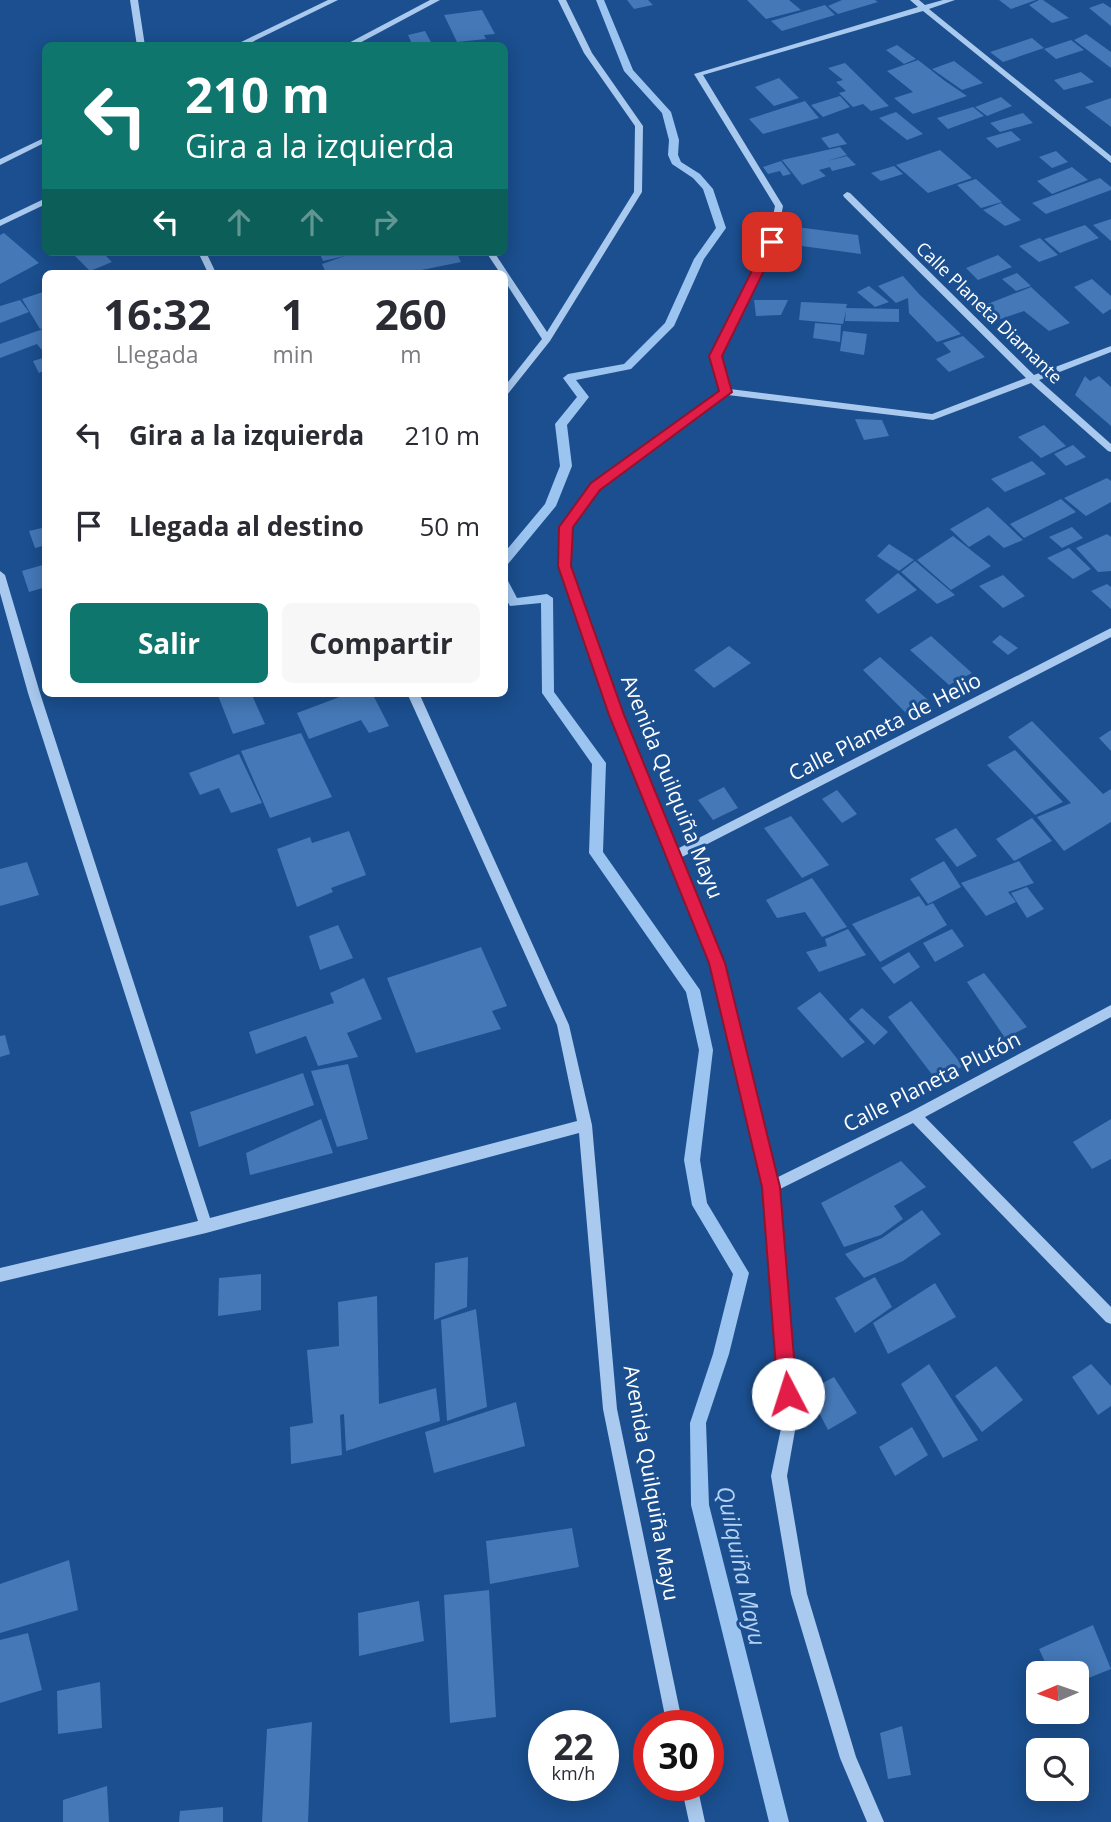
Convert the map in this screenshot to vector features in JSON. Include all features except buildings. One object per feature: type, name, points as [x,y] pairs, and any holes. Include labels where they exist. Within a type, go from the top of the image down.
[{"type":"street","points":[[134,0],[140,42]]},
{"type":"street","points":[[245,42],[334,0]]},
{"type":"street","points":[[356,42],[436,0]]},
{"type":"street","points":[[508,388],[547,340],[638,192],[639,126],[588,53],[562,0]]},
{"type":"street","points":[[914,0],[1111,160]]},
{"type":"street","points":[[951,0],[698,74],[779,206],[772,242],[715,356],[726,392],[933,417],[1111,349]]},
{"type":"street","points":[[0,162],[42,141]]},
{"type":"street","name":"Calle Planeta Diamante","points":[[847,195],[1033,380],[1111,449]]},
{"type":"street","points":[[0,223],[42,202]]},
{"type":"street","points":[[508,279],[547,340]]},
{"type":"street","name":"Avenida Quilquiña Mayu","points":[[726,392],[596,486],[566,527],[565,566],[616,715],[676,855],[717,963],[771,1187],[790,1419],[779,1476],[799,1594],[848,1758],[876,1822]]},
{"type":"street","points":[[0,575],[40,691],[206,1226]]},
{"type":"street","name":"Calle Planeta de Helio","points":[[676,855],[1111,632]]},
{"type":"street","name":"Avenida Quilquiña Mayu","points":[[415,697],[564,1025],[585,1125],[610,1409],[672,1710]]},
{"type":"street","name":"Calle Planeta Plutón","points":[[771,1187],[915,1115],[1111,1011]]},
{"type":"street","points":[[915,1115],[1111,1317]]},
{"type":"street","points":[[0,1275],[206,1226],[585,1125]]},
{"type":"street","points":[[692,1801],[697,1822]]},
{"type":"waterway","name":"Quilquiña Mayu","points":[[508,556],[550,506],[566,466],[561,424],[583,397],[568,378],[627,367],[670,324],[699,259],[721,228],[708,189],[696,176],[677,164],[666,112],[629,71],[600,0]]},
{"type":"waterway","name":"Quilquiña Mayu","points":[[508,592],[514,603],[547,598],[548,693],[599,763],[596,853],[693,990],[706,1050],[692,1160],[700,1205],[741,1273],[721,1354],[698,1423],[700,1505],[779,1822]]},
{"type":"route","points":[[772,242],[715,356],[726,392],[596,486],[566,527],[565,566],[616,715],[676,855],[717,963],[771,1187],[788,1394]]}]
